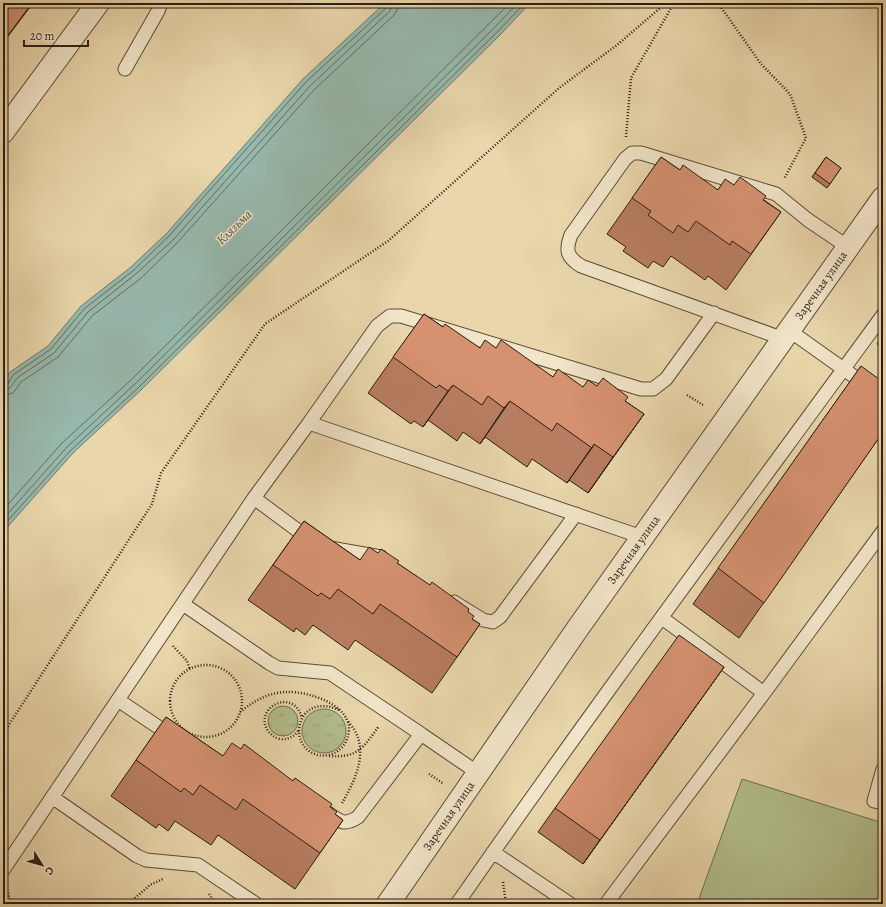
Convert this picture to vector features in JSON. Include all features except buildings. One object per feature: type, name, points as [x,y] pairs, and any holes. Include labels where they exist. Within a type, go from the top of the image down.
[{"type":"street","points":[[3,132],[98,3]]},
{"type":"street","name":"Заречная улица","points":[[388,904],[573,634],[883,198]]},
{"type":"lane","points":[[125,70],[161,3]]},
{"type":"lane","points":[[848,247],[808,220],[776,194],[641,152],[632,153],[625,159],[571,235],[567,244],[568,254],[581,266],[714,313],[787,335],[843,370],[883,398]]},
{"type":"lane","points":[[3,870],[254,498],[378,326],[390,316],[401,316],[641,390],[653,389],[666,379],[714,313]]},
{"type":"lane","points":[[457,904],[662,618],[883,315]]},
{"type":"lane","points":[[309,423],[642,537]]},
{"type":"lane","points":[[254,498],[320,546],[372,554],[390,561]]},
{"type":"lane","points":[[443,595],[483,620],[493,622],[500,617],[576,514]]},
{"type":"lane","points":[[606,904],[883,531]]},
{"type":"lane","points":[[182,604],[278,668],[330,673],[478,773]]},
{"type":"lane","points":[[662,618],[764,693]]},
{"type":"lane","points":[[118,700],[184,744]]},
{"type":"lane","points":[[321,808],[340,822],[350,823],[358,818],[420,734]]},
{"type":"lane","points":[[883,769],[874,800],[883,803]]},
{"type":"lane","points":[[52,797],[142,858],[151,861],[198,865],[256,904]]},
{"type":"lane","points":[[493,852],[570,904]]},
{"type":"path","points":[[3,734],[152,504],[160,473],[265,324],[388,241],[559,88],[617,46],[666,3]]},
{"type":"path","points":[[625,159],[631,78],[674,3]]},
{"type":"path","points":[[718,3],[761,64],[790,94],[806,138],[776,194]]},
{"type":"path","points":[[687,395],[703,405]]},
{"type":"path","points":[[172,645],[187,661],[190,670]]},
{"type":"path","points":[[206,665],[217,667],[227,672],[235,680],[240,690],[242,701],[240,712],[235,722],[227,730],[217,735],[206,737],[195,735],[185,730],[177,722],[172,712],[170,701],[172,690],[177,680],[185,672],[195,667],[206,665]]},
{"type":"path","points":[[240,712],[261,698],[273,694],[300,692],[327,702],[345,717],[356,731],[360,744],[360,750],[357,774],[334,817]]},
{"type":"path","points":[[299,730],[296,735],[288,739],[280,739],[272,736],[267,729],[265,721],[266,713],[271,706],[287,702],[295,706],[300,712],[302,719]]},
{"type":"path","points":[[338,710],[330,706],[320,706],[310,709],[302,719],[299,725],[299,735],[302,744],[309,751],[318,755],[341,757],[352,754],[360,750],[389,712]]},
{"type":"path","points":[[328,756],[337,752],[344,745],[348,736],[349,726],[345,717]]},
{"type":"path","points":[[429,774],[449,788]]},
{"type":"path","points":[[128,904],[150,885],[166,878]]},
{"type":"path","points":[[503,882],[506,904]]},
{"type":"path","points":[[7,890],[11,902],[15,904]]},
{"type":"path","points":[[207,891],[216,904]]},
{"type":"green space","points":[[283,706],[294,710],[298,721],[294,732],[283,736],[272,732],[268,721],[272,710]]},
{"type":"green space","points":[[324,709],[336,713],[342,719],[346,731],[342,743],[336,749],[324,753],[312,749],[306,743],[302,731],[306,719],[312,713]]},
{"type":"green space","points":[[742,779],[883,823],[883,904],[697,904]]},
{"type":"water","name":"Клязьма","points":[[385,3],[530,3],[502,33],[141,390],[73,453],[3,532],[3,384],[10,372],[48,346],[81,306],[131,267],[166,234],[303,79]]}]
